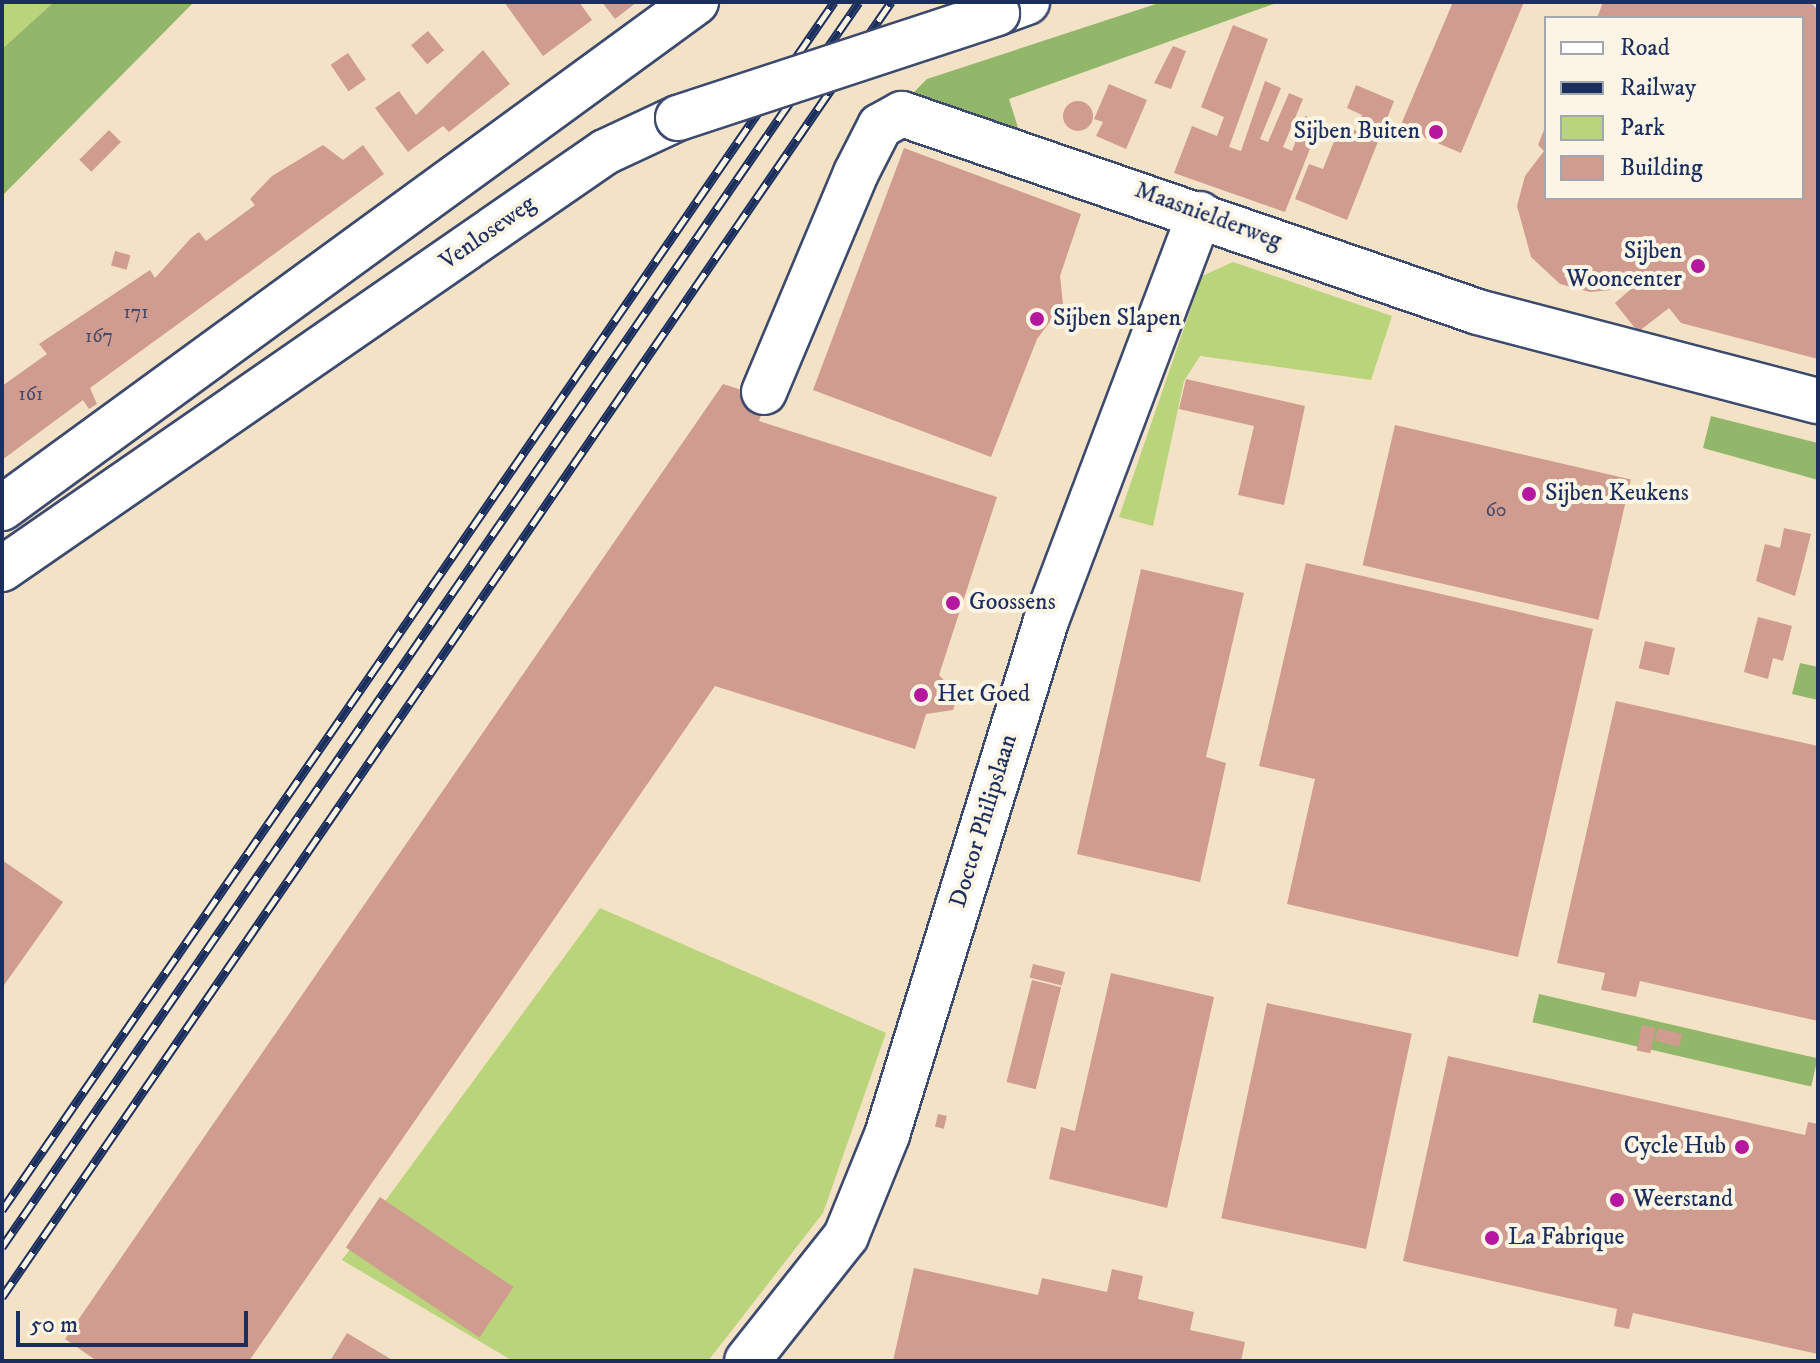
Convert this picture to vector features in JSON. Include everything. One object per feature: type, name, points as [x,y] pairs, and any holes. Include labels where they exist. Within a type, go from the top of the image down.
[{"type":"street","points":[[2,508],[696,2]]},
{"type":"street","name":"Venloseweg","points":[[2,569],[605,152],[678,118],[1012,7]]},
{"type":"street","name":"Maasnielderweg","points":[[764,392],[856,173],[880,126],[902,114],[1564,338],[1818,401]]},
{"type":"street","name":"Doctor Philipslaan","points":[[747,1361],[846,1236],[887,1135],[1046,621],[1200,214]]},
{"type":"green space","points":[[2,2],[54,2],[2,49]]},
{"type":"green space","points":[[54,2],[194,2],[2,196],[2,49]]},
{"type":"green space","points":[[1162,2],[1279,2],[1009,99],[1021,137],[924,104],[914,92],[927,79]]},
{"type":"green space","points":[[1233,262],[1392,316],[1371,380],[1200,356],[1184,381],[1153,526],[1119,517],[1202,276]]},
{"type":"green space","points":[[1711,416],[1818,443],[1818,480],[1703,448]]},
{"type":"green space","points":[[1800,663],[1818,667],[1818,700],[1792,694]]},
{"type":"green space","points":[[600,908],[886,1033],[823,1213],[708,1361],[513,1361],[342,1260]]},
{"type":"green space","points":[[1539,994],[1818,1058],[1811,1087],[1532,1022]]},
{"type":"building","points":[[504,2],[579,2],[592,20],[543,56]]},
{"type":"building","points":[[602,2],[637,2],[615,19]]},
{"type":"building","points":[[1453,2],[1524,2],[1461,153],[1400,127]]},
{"type":"building","points":[[1603,2],[1810,2],[1818,10],[1818,359],[1681,323],[1669,308],[1638,332],[1615,303],[1647,275],[1620,289],[1590,292],[1560,284],[1531,257],[1517,206],[1525,176],[1544,151],[1544,200],[1804,200],[1804,16],[1598,16]]},
{"type":"building","points":[[1233,25],[1268,39],[1229,147],[1241,151],[1265,81],[1281,88],[1260,139],[1268,142],[1289,93],[1303,99],[1283,147],[1292,151],[1305,116],[1321,121],[1285,212],[1174,173],[1192,126],[1217,136],[1224,117],[1201,107]]},
{"type":"building","points":[[428,31],[444,50],[427,64],[411,45]]},
{"type":"building","points":[[1173,46],[1186,51],[1171,89],[1154,83]]},
{"type":"building","points":[[483,50],[510,84],[449,132],[443,126],[408,152],[375,108],[399,91],[416,115]]},
{"type":"building","points":[[348,53],[366,80],[348,91],[331,65]]},
{"type":"building","points":[[1109,84],[1147,100],[1126,149],[1096,136],[1103,122],[1094,119]]},
{"type":"building","points":[[1356,85],[1394,101],[1347,220],[1295,199],[1309,164],[1323,169],[1341,124],[1357,131],[1362,115],[1347,108]]},
{"type":"building","points":[[1078,101],[1088,106],[1093,116],[1088,126],[1078,131],[1068,126],[1063,116],[1068,106]]},
{"type":"building","points":[[109,130],[121,142],[91,172],[79,160]]},
{"type":"building","points":[[1544,130],[1544,151],[1538,145]]},
{"type":"building","points":[[323,145],[343,160],[363,145],[384,174],[90,388],[97,404],[89,409],[83,400],[2,460],[2,386],[47,354],[39,344],[150,270],[155,278],[191,238],[199,232],[206,241],[255,205],[250,199],[272,176]]},
{"type":"building","points":[[904,148],[1081,214],[1060,276],[1063,304],[1037,339],[991,457],[813,390]]},
{"type":"building","points":[[115,251],[130,255],[127,270],[111,265]]},
{"type":"building","points":[[1186,379],[1305,406],[1284,505],[1238,495],[1254,426],[1179,409]]},
{"type":"building","points":[[723,384],[767,398],[759,421],[997,497],[939,675],[958,695],[953,710],[926,714],[915,749],[715,686],[249,1361],[97,1361],[65,1339]]},
{"type":"building","points":[[1395,425],[1631,479],[1598,620],[1363,565]]},
{"type":"building","points":[[1784,528],[1811,534],[1795,596],[1756,581],[1765,544],[1780,548]]},
{"type":"building","points":[[1306,563],[1593,629],[1518,957],[1287,904],[1315,779],[1259,766]]},
{"type":"building","points":[[1141,569],[1244,593],[1206,757],[1226,763],[1200,882],[1077,854]]},
{"type":"building","points":[[1758,617],[1792,626],[1783,661],[1773,658],[1768,679],[1744,672]]},
{"type":"building","points":[[1645,641],[1675,648],[1669,675],[1639,668]]},
{"type":"building","points":[[1616,701],[1818,746],[1818,1021],[1640,981],[1636,997],[1601,990],[1605,973],[1557,963]]},
{"type":"building","points":[[2,860],[63,902],[2,988]]},
{"type":"building","points":[[1033,964],[1065,972],[1062,986],[1030,978]]},
{"type":"building","points":[[1111,973],[1214,997],[1167,1208],[1049,1179],[1061,1127],[1075,1131]]},
{"type":"building","points":[[1032,980],[1061,987],[1036,1089],[1007,1082]]},
{"type":"building","points":[[1267,1003],[1412,1034],[1366,1249],[1221,1218]]},
{"type":"building","points":[[1642,1025],[1656,1028],[1650,1053],[1637,1050]]},
{"type":"building","points":[[1658,1028],[1682,1034],[1679,1047],[1655,1041]]},
{"type":"building","name":"Weerstand","points":[[1448,1056],[1805,1135],[1808,1122],[1818,1124],[1818,1354],[1633,1313],[1629,1329],[1614,1326],[1617,1309],[1403,1261]]},
{"type":"building","points":[[938,1114],[947,1116],[944,1129],[935,1127]]},
{"type":"building","points":[[380,1197],[513,1287],[479,1338],[346,1248]]},
{"type":"building","points":[[914,1268],[1038,1295],[1042,1278],[1107,1292],[1112,1269],[1143,1276],[1138,1299],[1194,1312],[1190,1330],[1245,1342],[1241,1361],[893,1361]]},
{"type":"building","points":[[347,1333],[394,1361],[330,1361]]},
{"type":"railway","points":[[2,1210],[834,2]]},
{"type":"railway","points":[[2,1247],[859,2]]},
{"type":"railway","points":[[2,1297],[891,2]]},
{"type":"place","name":"Sijben Buiten","points":[[1436,132]]},
{"type":"place","name":"Sijben Wooncenter","points":[[1698,266]]},
{"type":"place","name":"Sijben Slapen","points":[[1037,319]]},
{"type":"place","name":"Sijben Keukens","points":[[1529,494]]},
{"type":"place","name":"Goossens","points":[[953,603]]},
{"type":"place","name":"Het Goed","points":[[921,695]]},
{"type":"place","name":"Cycle Hub","points":[[1742,1147]]},
{"type":"place","name":"Weerstand","points":[[1617,1200]]},
{"type":"place","name":"La Fabrique","points":[[1492,1238]]}]
